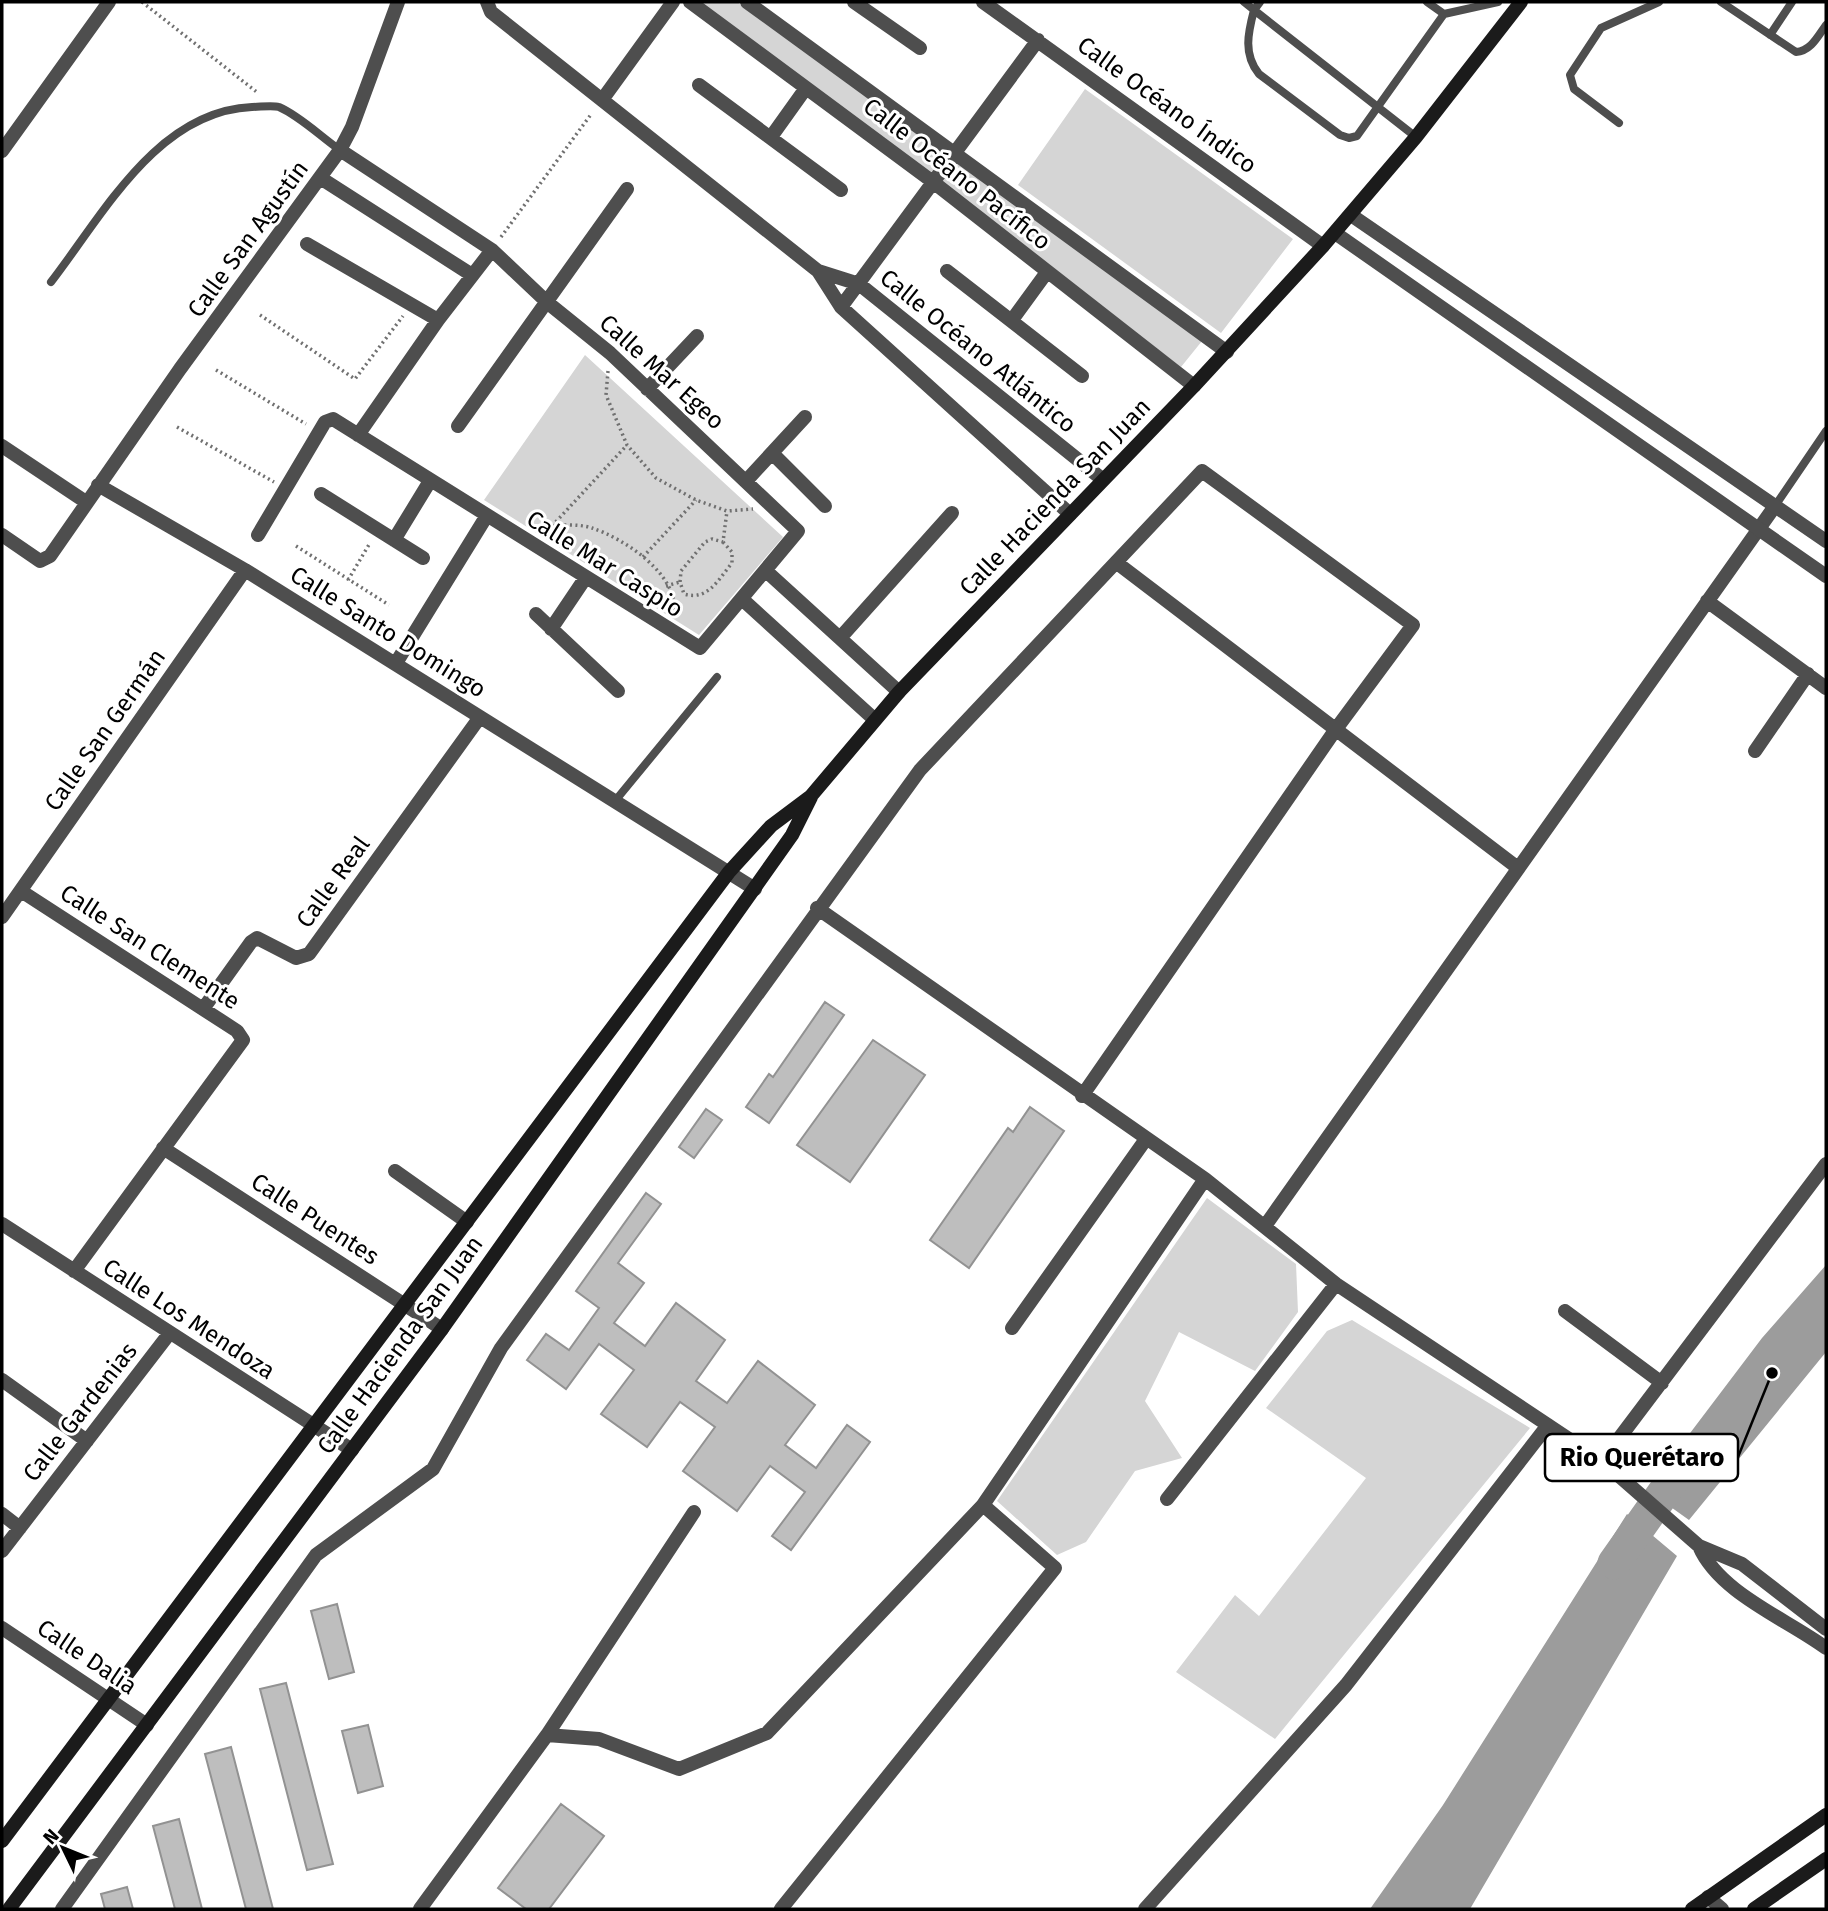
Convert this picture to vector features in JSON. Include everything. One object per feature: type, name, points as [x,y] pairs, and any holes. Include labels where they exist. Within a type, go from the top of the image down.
[{"type":"main road","name":"Calle Hacienda San Juan","points":[[9,1909],[442,1329],[755,889],[792,835],[811,796],[899,692],[1227,352],[1335,233],[1416,137],[1521,2]]},
{"type":"main road","name":"Calle Hacienda San Juan","points":[[2,1841],[729,872],[771,826],[811,796]]},
{"type":"main road","points":[[1692,1909],[1826,1815]]},
{"type":"main road","points":[[1754,1909],[1826,1859]]},
{"type":"street","points":[[2,151],[109,2]]},
{"type":"street","name":"Calle San Agustín","points":[[98,485],[322,179],[352,127],[398,2]]},
{"type":"street","name":"Calle Océano Atlántico","points":[[487,2],[491,12],[818,271],[841,307],[1070,514]]},
{"type":"street","points":[[602,100],[673,2]]},
{"type":"street","name":"Calle Océano Pacífico","points":[[690,2],[933,182],[1194,386]]},
{"type":"street","name":"Calle Océano Pacífico","points":[[747,2],[956,151],[1227,352]]},
{"type":"street","name":"Calle Océano Índico","points":[[984,2],[1323,246]]},
{"type":"street","points":[[859,3],[920,48]]},
{"type":"street","points":[[841,307],[1038,40]]},
{"type":"street","points":[[699,85],[841,190]]},
{"type":"street","points":[[771,137],[806,88]]},
{"type":"street","name":"Calle Mar Egeo","points":[[340,150],[492,250],[548,303],[610,353],[798,531]]},
{"type":"street","points":[[322,179],[472,275]]},
{"type":"street","points":[[458,426],[627,189]]},
{"type":"street","points":[[1351,215],[1826,541]]},
{"type":"street","points":[[1335,233],[1826,576]]},
{"type":"street","points":[[307,244],[438,320]]},
{"type":"street","points":[[358,435],[438,320],[492,250]]},
{"type":"street","name":"Calle Océano Atlántico","points":[[818,271],[859,284],[1102,479]]},
{"type":"street","points":[[947,271],[1082,376]]},
{"type":"street","points":[[1012,320],[1047,272]]},
{"type":"street","points":[[648,389],[697,336]]},
{"type":"street","points":[[747,480],[805,416]]},
{"type":"street","name":"Calle Mar Caspio","points":[[319,433],[331,419],[700,648],[798,531]]},
{"type":"street","points":[[258,535],[319,433]]},
{"type":"street","points":[[2,446],[86,502]]},
{"type":"street","points":[[772,453],[825,506]]},
{"type":"street","points":[[62,1909],[316,1555],[433,1469],[501,1348],[817,908],[920,770],[1202,471],[1413,625],[1336,729],[1082,1096]]},
{"type":"street","points":[[394,540],[430,481]]},
{"type":"street","points":[[2,535],[36,559],[44,561],[98,485]]},
{"type":"street","name":"Calle Santo Domingo","points":[[98,485],[245,570],[755,889]]},
{"type":"street","points":[[321,494],[423,558]]},
{"type":"street","points":[[1265,1226],[1775,506]]},
{"type":"street","points":[[839,638],[952,513]]},
{"type":"street","points":[[396,663],[485,517]]},
{"type":"street","points":[[1117,563],[1518,868]]},
{"type":"street","name":"Calle San Germán","points":[[2,917],[245,570]]},
{"type":"street","points":[[766,571],[899,692]]},
{"type":"street","points":[[551,629],[586,577]]},
{"type":"street","points":[[742,599],[874,719]]},
{"type":"street","points":[[1707,601],[1826,688]]},
{"type":"street","points":[[536,614],[618,691]]},
{"type":"street","points":[[1755,751],[1808,674]]},
{"type":"street","name":"Calle Real","points":[[203,1009],[250,942],[257,938],[296,958],[309,954],[480,717]]},
{"type":"street","name":"Calle San Clemente","points":[[21,891],[240,1034],[243,1040],[163,1148]]},
{"type":"street","points":[[817,908],[1205,1180],[1336,1284],[1602,1461],[1699,1546],[1709,1565],[1727,1583],[1826,1648]]},
{"type":"street","points":[[1012,1328],[1146,1139]]},
{"type":"street","points":[[74,1271],[163,1148]]},
{"type":"street","name":"Calle Puentes","points":[[163,1148],[442,1329]]},
{"type":"street","points":[[1602,1461],[1826,1164]]},
{"type":"street","points":[[395,1171],[467,1222]]},
{"type":"street","points":[[547,1735],[599,1739],[679,1769],[767,1733],[983,1505],[1205,1180]]},
{"type":"street","name":"Calle Los Mendoza","points":[[2,1224],[352,1450]]},
{"type":"street","points":[[1167,1499],[1336,1284]]},
{"type":"street","points":[[1565,1311],[1662,1382]]},
{"type":"street","name":"Calle Gardenias","points":[[2,1551],[169,1334]]},
{"type":"street","points":[[2,1380],[87,1441]]},
{"type":"street","points":[[1145,1909],[1346,1685],[1548,1425]]},
{"type":"street","points":[[781,1909],[1055,1568],[983,1505]]},
{"type":"street","points":[[420,1909],[547,1735],[694,1512]]},
{"type":"street","points":[[2,1514],[20,1528]]},
{"type":"street","points":[[1699,1546],[1720,1552],[1742,1564],[1826,1629]]},
{"type":"street","points":[[1709,1565],[1720,1552]]},
{"type":"street","name":"Calle Dalia","points":[[2,1628],[147,1725]]},
{"type":"street","points":[[1708,1898],[1721,1909]]},
{"type":"lane","points":[[1244,2],[1257,6],[1416,137]]},
{"type":"lane","points":[[1427,2],[1444,14]]},
{"type":"lane","points":[[1257,6],[1248,48],[1250,64],[1259,74],[1340,135],[1349,138],[1357,136],[1380,106],[1444,14],[1498,2]]},
{"type":"lane","points":[[1619,123],[1574,89],[1570,75],[1601,28],[1639,6],[1659,2]]},
{"type":"lane","points":[[1721,2],[1796,52],[1804,51],[1826,25]]},
{"type":"lane","points":[[1770,34],[1792,2]]},
{"type":"lane","points":[[51,282],[149,157],[184,127],[213,113],[236,108],[277,106],[340,150]]},
{"type":"lane","points":[[1775,506],[1826,431]]},
{"type":"lane","points":[[615,800],[717,677]]},
{"type":"path","points":[[142,2],[226,71],[277,106]]},
{"type":"path","points":[[492,250],[602,100]]},
{"type":"path","points":[[260,315],[355,379],[411,305]]},
{"type":"path","points":[[610,353],[606,395],[627,445],[656,478],[696,500],[726,511],[776,508]]},
{"type":"path","points":[[216,370],[319,433]]},
{"type":"path","points":[[177,427],[285,488]]},
{"type":"path","points":[[551,527],[627,445]]},
{"type":"path","points":[[643,557],[696,500]]},
{"type":"path","points":[[723,542],[726,511]]},
{"type":"path","points":[[514,533],[551,527],[589,526],[631,546],[658,572],[675,604],[672,632]]},
{"type":"path","points":[[348,580],[378,531]]},
{"type":"path","points":[[712,539],[723,542],[732,552],[732,564],[706,594],[696,597],[684,594],[680,582],[681,571],[705,542],[712,539]]},
{"type":"path","points":[[296,547],[388,605]]},
{"type":"path","points":[[666,586],[680,582]]},
{"type":"shaded area","points":[[698,2],[737,2],[956,156],[1202,341],[1181,367]]},
{"type":"shaded area","points":[[1085,89],[1293,239],[1221,333],[1018,185]]},
{"type":"shaded area","points":[[585,355],[783,537],[699,635],[484,500]]},
{"type":"shaded area","points":[[1207,1198],[1296,1264],[1298,1312],[1255,1371],[1179,1332],[1145,1401],[1182,1458],[1135,1471],[1086,1542],[1057,1555],[997,1501]]},
{"type":"shaded area","points":[[1826,1265],[1826,1352],[1689,1520],[1647,1490],[1762,1338]]},
{"type":"shaded area","points":[[1352,1320],[1530,1428],[1275,1739],[1176,1672],[1235,1595],[1259,1616],[1366,1478],[1266,1408],[1327,1331]]},
{"type":"shaded area","points":[[1627,1514],[1677,1556],[1470,1909],[1370,1909],[1443,1805]]},
{"type":"building","points":[[825,1002],[844,1015],[769,1123],[746,1107],[769,1074],[773,1077]]},
{"type":"building","points":[[873,1040],[925,1075],[850,1182],[797,1145]]},
{"type":"building","points":[[1030,1107],[1064,1131],[969,1268],[930,1240],[1008,1128],[1013,1132]]},
{"type":"building","points":[[706,1109],[722,1120],[694,1158],[679,1147]]},
{"type":"building","points":[[646,1193],[661,1204],[618,1263],[644,1283],[614,1323],[645,1346],[676,1303],[725,1340],[696,1381],[727,1403],[758,1361],[815,1405],[785,1445],[816,1468],[847,1425],[870,1442],[791,1550],[772,1536],[805,1492],[770,1466],[737,1511],[683,1471],[715,1427],[680,1402],[647,1447],[601,1414],[634,1370],[599,1344],[566,1389],[527,1360],[546,1334],[569,1350],[599,1308],[576,1291]]},
{"type":"building","points":[[337,1604],[354,1672],[329,1679],[311,1611]]},
{"type":"building","points":[[286,1683],[333,1864],[307,1870],[260,1689]]},
{"type":"building","points":[[368,1725],[383,1786],[358,1793],[342,1731]]},
{"type":"building","points":[[231,1747],[273,1909],[246,1909],[205,1754]]},
{"type":"building","points":[[561,1804],[604,1836],[549,1909],[526,1909],[498,1888]]},
{"type":"building","points":[[179,1819],[202,1909],[175,1909],[153,1826]]},
{"type":"building","points":[[127,1887],[133,1909],[105,1909],[101,1894]]},
{"type":"waterway","points":[[1614,1563],[1686,1461]]},
{"type":"place","name":"Rio Querétaro","points":[[1772,1373]]}]
